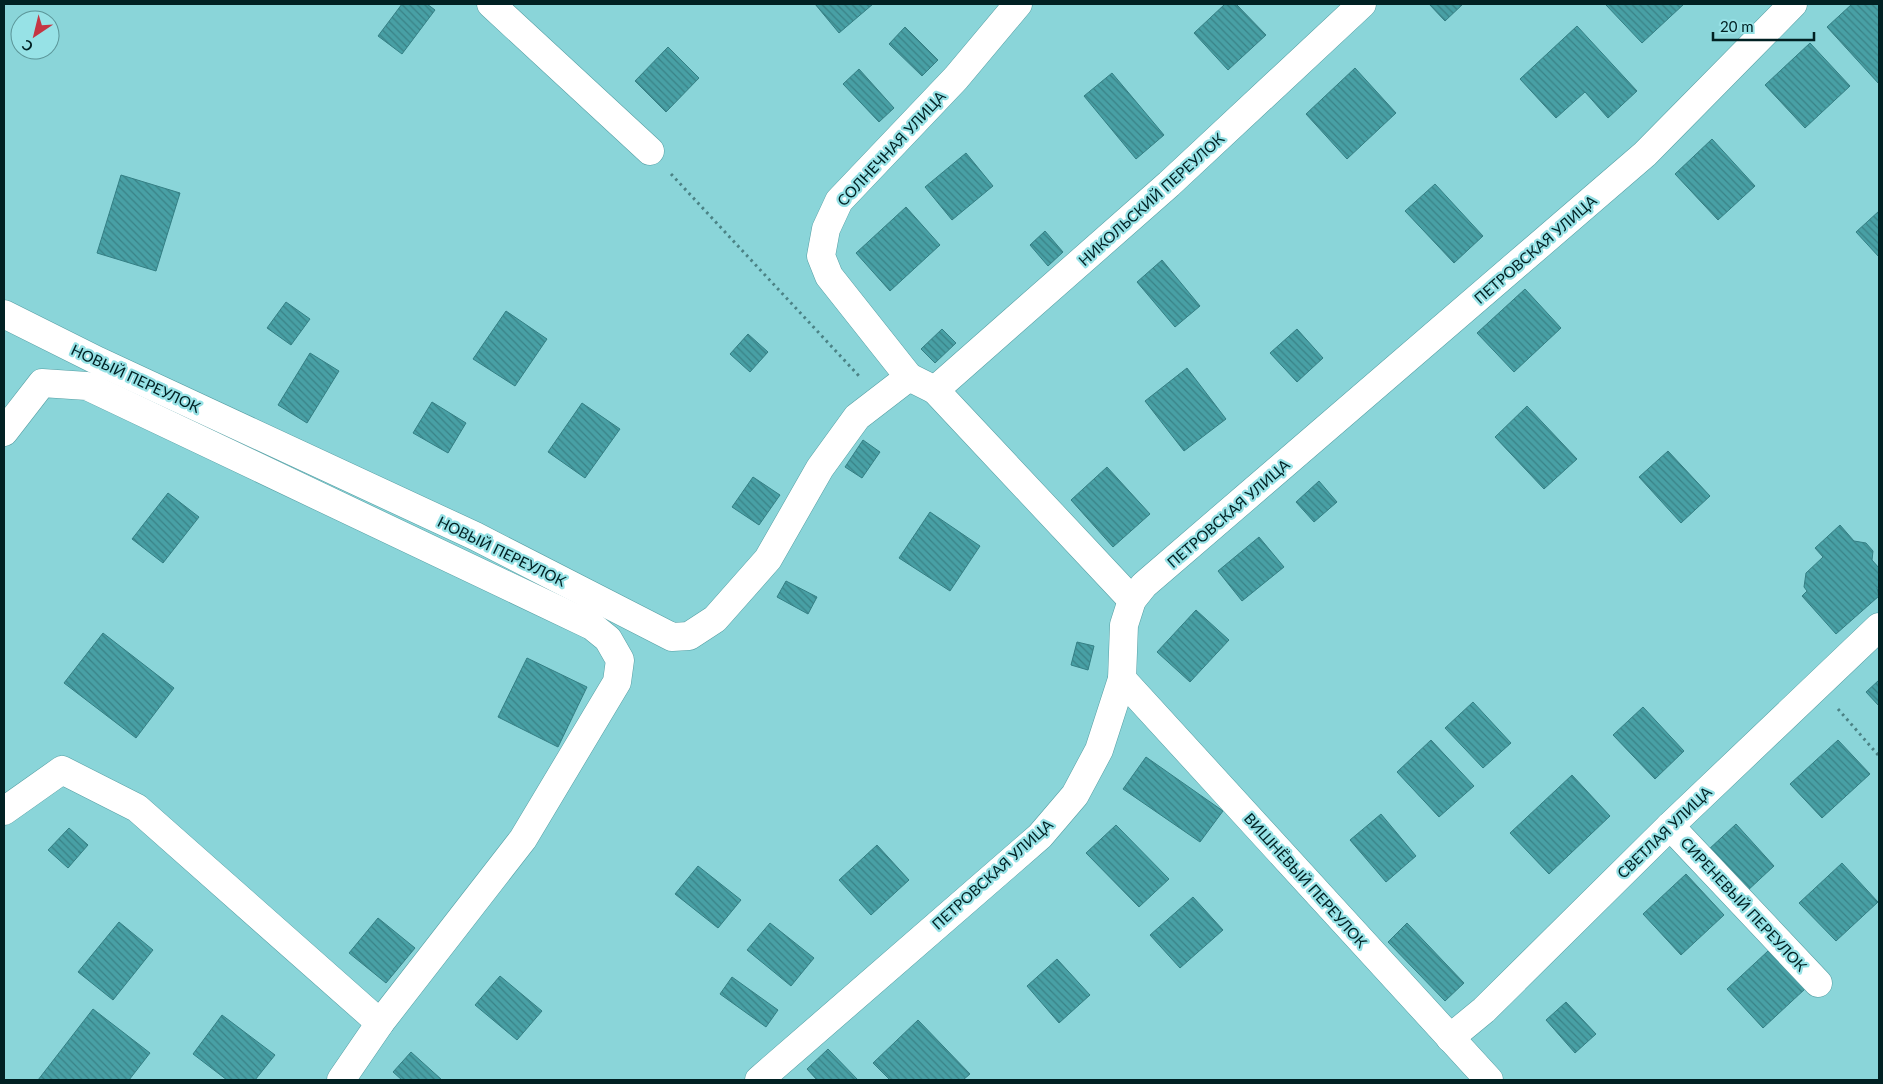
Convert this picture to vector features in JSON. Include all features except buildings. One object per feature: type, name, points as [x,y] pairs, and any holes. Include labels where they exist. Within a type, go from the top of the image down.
[{"type":"street","points":[[491,4],[650,151]]},
{"type":"street","name":"СОЛНЕЧНАЯ УЛИЦА","points":[[909,377],[829,276],[821,256],[826,229],[839,201],[956,78],[1018,4]]},
{"type":"street","name":"НИКОЛЬСКИЙ ПЕРЕУЛОК","points":[[935,390],[1169,184],[1362,4]]},
{"type":"street","name":"ПЕТРОВСКАЯ УЛИЦА","points":[[759,1080],[1040,836],[1074,795],[1099,750],[1122,679],[1124,625],[1132,600],[1144,585],[1645,154],[1793,4]]},
{"type":"street","name":"НОВЫЙ ПЕРЕУЛОК","points":[[4,314],[98,361],[475,536],[672,637],[689,636],[715,618],[728,604],[768,559],[820,468],[857,417],[909,377]]},
{"type":"street","points":[[909,377],[935,390],[1132,600]]},
{"type":"street","points":[[4,432],[42,383],[87,386],[583,621],[608,639],[620,660],[617,682],[522,839],[380,1024],[341,1080]]},
{"type":"street","name":"СВЕТЛАЯ УЛИЦА","points":[[1450,1038],[1484,1010],[1670,826],[1879,627]]},
{"type":"street","name":"ВИШНЁВЫЙ ПЕРЕУЛОК","points":[[1122,679],[1489,1080]]},
{"type":"street","points":[[4,811],[62,770],[137,808],[380,1024]]},
{"type":"street","name":"СИРЕНЕВЫЙ ПЕРЕУЛОК","points":[[1670,826],[1818,983]]},
{"type":"path","points":[[650,151],[880,399]]},
{"type":"path","points":[[1818,685],[1879,756]]}]
